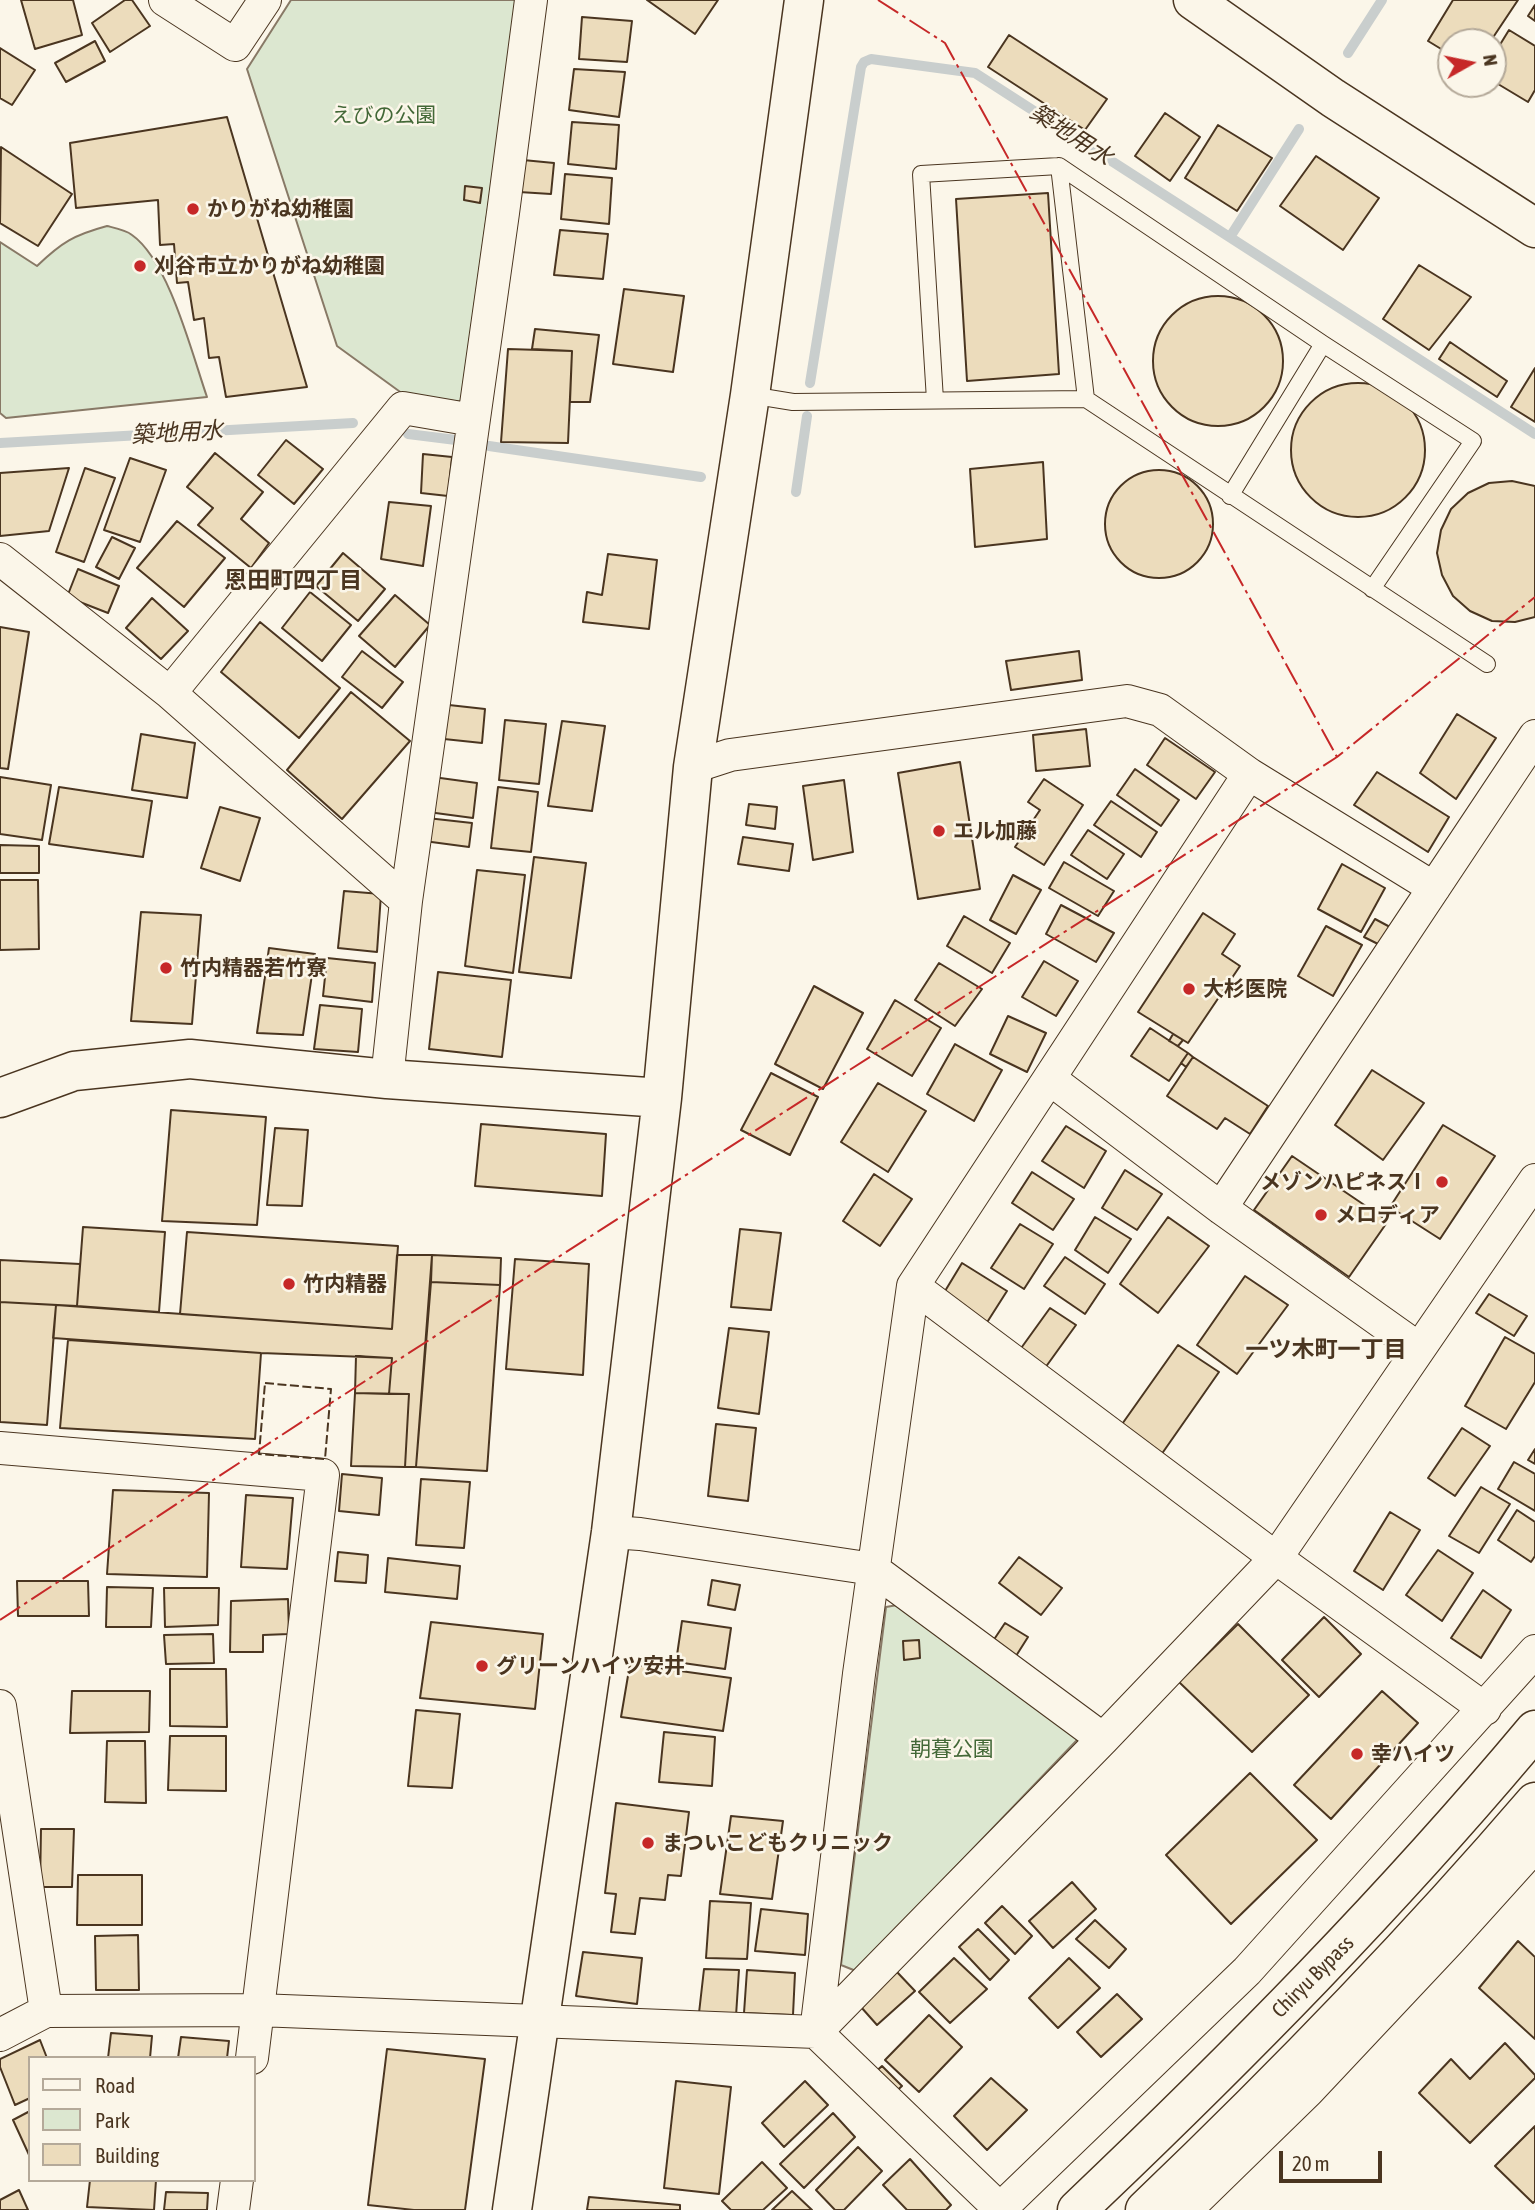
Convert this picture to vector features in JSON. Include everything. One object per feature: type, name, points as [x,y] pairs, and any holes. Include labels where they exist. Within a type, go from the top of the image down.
[{"type":"main road","points":[[512,2210],[611,1532],[662,1098],[693,767],[750,396],[804,0]]},
{"type":"main road","points":[[1193,0],[1333,98],[1535,228]]},
{"type":"main road","points":[[0,1098],[74,1071],[190,1059],[387,1079],[662,1098]]},
{"type":"main road","name":"Chiryu Bypass","points":[[1076,2210],[1177,2115],[1363,1926],[1535,1730]]},
{"type":"main road","points":[[1146,2210],[1213,2146],[1390,1964],[1535,1802]]},
{"type":"street","points":[[165,0],[235,45],[265,0]]},
{"type":"street","points":[[387,1079],[405,901],[531,0]]},
{"type":"street","points":[[170,692],[403,408],[473,420]]},
{"type":"street","points":[[0,559],[170,692],[405,901]]},
{"type":"street","points":[[693,767],[730,755],[1127,701],[1160,710],[1249,774],[1434,888]]},
{"type":"street","points":[[1221,1208],[1535,736]]},
{"type":"street","points":[[816,2032],[873,1569],[913,1286],[1249,774]]},
{"type":"street","points":[[1050,1079],[1221,1208],[1418,1348]]},
{"type":"street","points":[[816,2032],[1276,1558],[1535,1180]]},
{"type":"street","points":[[913,1286],[1276,1558],[1485,1709]]},
{"type":"street","points":[[0,1448],[323,1475],[252,2056]]},
{"type":"street","points":[[611,1532],[873,1569],[1103,1739]]},
{"type":"street","points":[[0,2035],[46,2011],[258,2010],[816,2032],[999,2210],[1247,1971],[1535,1651]]},
{"type":"street","points":[[0,1706],[46,2011]]},
{"type":"street","points":[[1186,2210],[1308,2091],[1535,1846]]},
{"type":"street","points":[[233,2210],[236,2182]]},
{"type":"lane","points":[[935,400],[921,174],[1059,166],[1323,344],[1473,441],[1372,589]]},
{"type":"lane","points":[[1059,166],[1086,399]]},
{"type":"lane","points":[[1230,496],[1323,344]]},
{"type":"lane","points":[[750,396],[793,402],[1086,399],[1487,664]]},
{"type":"green space","name":"えびの公園","points":[[291,0],[517,0],[461,402],[403,394],[337,346],[247,69]]},
{"type":"green space","points":[[107,226],[132,235],[157,265],[178,310],[207,397],[6,418],[0,413],[0,242],[37,266],[69,240]]},
{"type":"green space","name":"朝暮公園","points":[[903,1604],[1078,1739],[856,1971],[841,1965],[886,1607]]},
{"type":"building","points":[[21,0],[73,0],[82,35],[35,49]]},
{"type":"building","points":[[125,0],[132,0],[150,26],[110,52],[92,23]]},
{"type":"building","points":[[647,0],[718,0],[695,34]]},
{"type":"building","points":[[1453,0],[1518,0],[1499,28],[1437,28],[1437,46],[1428,41]]},
{"type":"building","points":[[1535,5],[1535,21],[1528,16]]},
{"type":"building","points":[[582,17],[632,21],[627,62],[579,59]]},
{"type":"building","points":[[1509,30],[1535,46],[1535,90],[1528,102],[1507,89]]},
{"type":"building","points":[[1009,35],[1107,99],[1085,130],[988,67]]},
{"type":"building","points":[[95,41],[105,61],[66,82],[55,63]]},
{"type":"building","points":[[0,48],[35,70],[12,105],[0,98]]},
{"type":"building","points":[[574,69],[625,72],[619,117],[569,110]]},
{"type":"building","points":[[1165,113],[1200,137],[1170,181],[1135,156]]},
{"type":"building","points":[[227,117],[307,387],[226,397],[219,357],[209,358],[204,318],[194,320],[188,282],[177,283],[174,244],[160,245],[158,200],[76,208],[70,143]]},
{"type":"building","points":[[572,122],[619,125],[616,169],[568,164]]},
{"type":"building","points":[[1218,125],[1272,158],[1237,211],[1185,178]]},
{"type":"building","points":[[1,147],[72,194],[38,246],[0,223]]},
{"type":"building","points":[[1316,156],[1379,198],[1343,250],[1280,206]]},
{"type":"building","points":[[523,160],[554,163],[551,194],[519,192]]},
{"type":"building","points":[[565,174],[612,178],[609,224],[561,219]]},
{"type":"building","points":[[465,186],[482,188],[480,203],[464,200]]},
{"type":"building","points":[[1048,193],[1059,374],[967,381],[956,199]]},
{"type":"building","points":[[560,230],[608,234],[603,279],[554,275]]},
{"type":"building","points":[[1419,265],[1471,297],[1429,350],[1383,319]]},
{"type":"building","points":[[624,289],[684,296],[673,372],[613,364]]},
{"type":"building","points":[[1218,296],[1243,301],[1264,315],[1278,336],[1283,361],[1278,386],[1264,407],[1243,421],[1218,426],[1193,421],[1172,407],[1158,386],[1153,361],[1158,336],[1172,315],[1193,301]]},
{"type":"building","points":[[535,329],[599,335],[590,402],[570,402],[572,351],[532,349]]},
{"type":"building","points":[[1450,342],[1507,381],[1497,397],[1439,359]]},
{"type":"building","points":[[508,349],[572,351],[568,443],[501,442]]},
{"type":"building","points":[[1535,368],[1535,422],[1511,407]]},
{"type":"building","points":[[1358,383],[1384,388],[1405,403],[1420,424],[1425,450],[1420,476],[1405,497],[1384,512],[1358,517],[1332,512],[1311,497],[1296,476],[1291,450],[1296,424],[1311,403],[1332,388]]},
{"type":"building","points":[[286,440],[323,469],[294,504],[258,475]]},
{"type":"building","points":[[215,453],[263,492],[241,519],[269,543],[251,568],[198,525],[213,508],[187,487]]},
{"type":"building","points":[[423,454],[452,457],[448,496],[421,493]]},
{"type":"building","points":[[130,458],[166,470],[140,542],[104,530]]},
{"type":"building","points":[[1043,462],[1047,539],[975,547],[970,469]]},
{"type":"building","points":[[69,468],[49,531],[0,536],[0,473]]},
{"type":"building","points":[[85,468],[115,478],[84,562],[56,552]]},
{"type":"building","points":[[1159,470],[1180,474],[1197,486],[1209,503],[1213,524],[1209,545],[1197,562],[1180,574],[1159,578],[1138,574],[1121,562],[1109,545],[1105,524],[1109,503],[1121,486],[1138,474]]},
{"type":"building","points":[[1512,481],[1535,486],[1535,617],[1515,622],[1492,621],[1470,611],[1453,596],[1442,575],[1437,553],[1441,530],[1451,509],[1468,493],[1489,483]]},
{"type":"building","points":[[389,502],[431,506],[423,566],[381,559]]},
{"type":"building","points":[[177,521],[225,558],[184,607],[137,568]]},
{"type":"building","points":[[112,537],[135,548],[119,579],[96,567]]},
{"type":"building","points":[[343,553],[385,589],[358,621],[316,586]]},
{"type":"building","points":[[608,554],[657,560],[649,629],[583,622],[587,592],[602,595]]},
{"type":"building","points":[[78,569],[119,586],[108,613],[67,597]]},
{"type":"building","points":[[310,592],[351,625],[322,661],[282,628]]},
{"type":"building","points":[[395,595],[430,625],[395,667],[359,636]]},
{"type":"building","points":[[152,598],[188,631],[161,659],[126,628]]},
{"type":"building","points":[[260,622],[340,688],[299,738],[221,672]]},
{"type":"building","points":[[0,627],[29,632],[8,769],[0,768]]},
{"type":"building","points":[[362,651],[403,682],[382,708],[342,677]]},
{"type":"building","points":[[1079,651],[1082,680],[1011,690],[1006,661]]},
{"type":"building","points":[[351,692],[410,741],[342,819],[287,770]]},
{"type":"building","points":[[449,705],[485,709],[482,743],[444,739]]},
{"type":"building","points":[[1457,714],[1496,738],[1456,799],[1420,773]]},
{"type":"building","points":[[505,720],[546,724],[539,784],[499,780]]},
{"type":"building","points":[[562,721],[605,726],[592,811],[548,806]]},
{"type":"building","points":[[1086,729],[1090,766],[1036,771],[1033,735]]},
{"type":"building","points":[[141,734],[195,743],[187,798],[132,790]]},
{"type":"building","points":[[1165,738],[1215,772],[1196,799],[1147,765]]},
{"type":"building","name":"エル加藤","points":[[960,762],[980,889],[918,899],[898,773]]},
{"type":"building","points":[[1135,769],[1179,800],[1161,826],[1117,795]]},
{"type":"building","points":[[1377,772],[1449,817],[1428,852],[1354,805]]},
{"type":"building","points":[[0,777],[51,785],[42,840],[0,834]]},
{"type":"building","points":[[433,777],[477,783],[473,818],[428,812]]},
{"type":"building","points":[[1044,779],[1083,805],[1044,865],[1015,847],[1040,810],[1028,802]]},
{"type":"building","points":[[844,780],[853,852],[813,860],[803,786]]},
{"type":"building","points":[[59,787],[152,801],[143,857],[49,844]]},
{"type":"building","points":[[498,787],[538,792],[531,852],[491,848]]},
{"type":"building","points":[[1111,801],[1157,832],[1141,857],[1094,825]]},
{"type":"building","points":[[749,804],[777,807],[775,829],[746,825]]},
{"type":"building","points":[[220,807],[260,818],[240,881],[201,868]]},
{"type":"building","points":[[427,818],[472,823],[469,847],[424,841]]},
{"type":"building","points":[[1088,830],[1124,854],[1107,879],[1071,855]]},
{"type":"building","points":[[743,837],[793,844],[789,871],[738,864]]},
{"type":"building","points":[[0,845],[39,846],[39,873],[0,873]]},
{"type":"building","points":[[534,857],[586,863],[571,978],[519,972]]},
{"type":"building","points":[[1064,862],[1114,891],[1098,916],[1049,888]]},
{"type":"building","points":[[1342,864],[1385,888],[1361,932],[1318,909]]},
{"type":"building","points":[[477,870],[525,875],[513,973],[465,966]]},
{"type":"building","points":[[1013,875],[1041,890],[1016,934],[990,920]]},
{"type":"building","points":[[0,880],[38,880],[39,949],[0,950]]},
{"type":"building","points":[[344,891],[381,894],[377,952],[338,948]]},
{"type":"building","points":[[1061,905],[1114,933],[1096,962],[1046,934]]},
{"type":"building","name":"竹内精器若竹寮","points":[[141,912],[201,915],[192,1024],[131,1021]]},
{"type":"building","name":"大杉医院","points":[[1203,913],[1235,934],[1222,954],[1240,966],[1188,1043],[1138,1012]]},
{"type":"building","points":[[964,916],[1010,943],[992,973],[947,946]]},
{"type":"building","points":[[1375,919],[1390,927],[1380,945],[1364,937]]},
{"type":"building","points":[[1326,926],[1362,945],[1333,996],[1298,976]]},
{"type":"building","points":[[269,948],[315,954],[303,1035],[257,1033]]},
{"type":"building","points":[[327,958],[375,963],[372,1002],[323,996]]},
{"type":"building","points":[[1044,961],[1078,981],[1056,1016],[1022,997]]},
{"type":"building","points":[[939,963],[982,989],[955,1026],[915,1000]]},
{"type":"building","points":[[438,972],[511,980],[502,1057],[429,1049]]},
{"type":"building","points":[[814,986],[863,1013],[823,1089],[775,1064]]},
{"type":"building","points":[[895,1000],[941,1028],[912,1076],[867,1049]]},
{"type":"building","points":[[320,1005],[362,1009],[358,1052],[314,1049]]},
{"type":"building","points":[[1008,1016],[1046,1033],[1027,1072],[990,1054]]},
{"type":"building","points":[[1150,1028],[1188,1053],[1169,1081],[1131,1056]]},
{"type":"building","points":[[1173,1034],[1183,1040],[1178,1046],[1169,1041]]},
{"type":"building","points":[[955,1044],[1002,1070],[974,1121],[927,1094]]},
{"type":"building","points":[[1188,1053],[1193,1057],[1186,1067],[1181,1063]]},
{"type":"building","points":[[1193,1057],[1268,1106],[1250,1134],[1225,1118],[1217,1129],[1167,1096]]},
{"type":"building","points":[[1372,1070],[1424,1103],[1383,1160],[1335,1125]]},
{"type":"building","points":[[771,1073],[818,1097],[790,1155],[741,1130]]},
{"type":"building","points":[[878,1083],[926,1111],[888,1172],[841,1142]]},
{"type":"building","points":[[171,1110],[266,1117],[257,1225],[162,1221]]},
{"type":"building","points":[[481,1124],[606,1134],[602,1196],[475,1186]]},
{"type":"building","name":"メゾンハピネスⅠ","points":[[1443,1125],[1495,1156],[1440,1239],[1390,1207]]},
{"type":"building","points":[[1066,1126],[1106,1151],[1084,1188],[1042,1161]]},
{"type":"building","points":[[275,1128],[308,1130],[302,1206],[267,1205]]},
{"type":"building","name":"メロディア","points":[[1292,1156],[1388,1221],[1349,1277],[1254,1210]]},
{"type":"building","points":[[1125,1170],[1162,1194],[1137,1230],[1102,1208]]},
{"type":"building","points":[[1032,1172],[1074,1199],[1053,1230],[1012,1203]]},
{"type":"building","points":[[874,1174],[912,1199],[880,1246],[843,1221]]},
{"type":"building","points":[[1095,1217],[1131,1239],[1108,1273],[1075,1250]]},
{"type":"building","points":[[1168,1217],[1209,1246],[1158,1313],[1120,1284]]},
{"type":"building","points":[[1020,1224],[1053,1244],[1024,1289],[991,1268]]},
{"type":"building","points":[[83,1227],[165,1232],[159,1312],[77,1306]]},
{"type":"building","points":[[740,1229],[781,1233],[771,1310],[731,1307]]},
{"type":"building","name":"竹内精器","points":[[187,1232],[398,1246],[392,1329],[180,1314]]},
{"type":"building","points":[[397,1255],[432,1255],[416,1467],[405,1467],[409,1394],[389,1394],[392,1358],[261,1353],[53,1338],[56,1305],[392,1329]]},
{"type":"building","points":[[432,1255],[501,1258],[500,1285],[431,1282]]},
{"type":"building","points":[[1065,1257],[1105,1284],[1085,1314],[1044,1286]]},
{"type":"building","points":[[515,1259],[589,1264],[583,1375],[506,1369]]},
{"type":"building","points":[[0,1260],[80,1264],[77,1306],[0,1302]]},
{"type":"building","points":[[962,1263],[1007,1291],[986,1324],[942,1296]]},
{"type":"building","points":[[1245,1276],[1288,1305],[1237,1374],[1197,1345]]},
{"type":"building","points":[[431,1282],[500,1285],[487,1471],[416,1467]]},
{"type":"building","points":[[1489,1294],[1527,1316],[1514,1336],[1476,1313]]},
{"type":"building","points":[[0,1302],[56,1305],[47,1425],[0,1422]]},
{"type":"building","points":[[1050,1308],[1076,1325],[1045,1368],[1019,1351]]},
{"type":"building","points":[[729,1328],[769,1332],[759,1414],[718,1408]]},
{"type":"building","points":[[1505,1337],[1535,1354],[1535,1382],[1506,1429],[1465,1406]]},
{"type":"building","points":[[68,1340],[261,1353],[255,1439],[60,1428]]},
{"type":"building","points":[[1178,1345],[1219,1372],[1161,1455],[1120,1427]]},
{"type":"building","points":[[356,1356],[392,1358],[389,1394],[355,1393]]},
{"type":"building","points":[[355,1393],[409,1394],[405,1467],[351,1466]]},
{"type":"building","points":[[716,1424],[756,1428],[748,1501],[708,1496]]},
{"type":"building","points":[[1462,1428],[1490,1446],[1455,1496],[1428,1478]]},
{"type":"building","points":[[1535,1449],[1535,1464],[1528,1460]]},
{"type":"building","points":[[1514,1462],[1535,1474],[1535,1511],[1498,1489]]},
{"type":"building","points":[[342,1474],[382,1478],[379,1515],[339,1511]]},
{"type":"building","points":[[421,1479],[470,1482],[464,1548],[416,1545]]},
{"type":"building","points":[[1481,1487],[1510,1504],[1479,1553],[1449,1536]]},
{"type":"building","points":[[113,1490],[209,1493],[207,1577],[107,1574]]},
{"type":"building","points":[[246,1495],[293,1498],[287,1569],[241,1567]]},
{"type":"building","points":[[1517,1510],[1535,1522],[1535,1556],[1531,1562],[1498,1540]]},
{"type":"building","points":[[1390,1512],[1420,1530],[1383,1590],[1354,1571]]},
{"type":"building","points":[[1438,1550],[1473,1573],[1442,1621],[1406,1595]]},
{"type":"building","points":[[338,1552],[368,1555],[366,1583],[335,1581]]},
{"type":"building","points":[[1019,1557],[1062,1588],[1041,1615],[999,1583]]},
{"type":"building","points":[[388,1558],[460,1566],[457,1599],[385,1592]]},
{"type":"building","points":[[712,1580],[740,1585],[735,1610],[708,1605]]},
{"type":"building","points":[[17,1581],[88,1581],[89,1616],[18,1616]]},
{"type":"building","points":[[107,1587],[153,1588],[151,1627],[106,1627]]},
{"type":"building","points":[[164,1588],[219,1588],[218,1625],[165,1627]]},
{"type":"building","points":[[1483,1590],[1511,1610],[1481,1658],[1451,1638]]},
{"type":"building","points":[[288,1599],[289,1634],[263,1635],[263,1652],[230,1652],[231,1601]]},
{"type":"building","points":[[1324,1617],[1361,1654],[1319,1697],[1282,1660]]},
{"type":"building","points":[[682,1621],[731,1628],[725,1669],[676,1662]]},
{"type":"building","name":"グリーンハイツ安井","points":[[431,1622],[543,1634],[535,1709],[420,1698]]},
{"type":"building","points":[[1005,1623],[1028,1637],[1016,1656],[993,1641]]},
{"type":"building","points":[[1238,1624],[1309,1695],[1252,1752],[1179,1682]]},
{"type":"building","points":[[213,1634],[214,1663],[166,1664],[164,1635]]},
{"type":"building","points":[[919,1640],[920,1658],[904,1660],[903,1641]]},
{"type":"building","points":[[630,1664],[731,1678],[723,1731],[621,1717]]},
{"type":"building","points":[[170,1669],[226,1669],[227,1727],[170,1726]]},
{"type":"building","points":[[72,1691],[150,1691],[149,1732],[70,1733]]},
{"type":"building","name":"幸ハイツ","points":[[1382,1691],[1418,1723],[1331,1819],[1294,1785]]},
{"type":"building","points":[[416,1710],[460,1714],[452,1788],[408,1786]]},
{"type":"building","points":[[664,1732],[715,1737],[712,1786],[659,1782]]},
{"type":"building","points":[[170,1736],[226,1736],[226,1791],[168,1790]]},
{"type":"building","points":[[107,1741],[145,1741],[146,1803],[105,1802]]},
{"type":"building","points":[[1250,1773],[1317,1840],[1231,1924],[1166,1855]]},
{"type":"building","name":"まついこどもクリニック","points":[[616,1803],[689,1812],[681,1876],[668,1875],[665,1900],[640,1898],[635,1934],[611,1932],[616,1894],[605,1893]]},
{"type":"building","points":[[731,1816],[783,1821],[772,1899],[720,1894]]},
{"type":"building","points":[[41,1829],[74,1829],[72,1887],[40,1887]]},
{"type":"building","points":[[78,1875],[142,1875],[142,1925],[77,1925]]},
{"type":"building","points":[[1072,1882],[1096,1909],[1053,1948],[1029,1921]]},
{"type":"building","points":[[710,1901],[751,1903],[747,1959],[706,1958]]},
{"type":"building","points":[[1002,1906],[1032,1936],[1015,1954],[985,1923]]},
{"type":"building","points":[[761,1909],[808,1914],[805,1955],[755,1951]]},
{"type":"building","points":[[1095,1920],[1126,1949],[1109,1968],[1076,1939]]},
{"type":"building","points":[[978,1929],[1009,1960],[990,1980],[959,1947]]},
{"type":"building","points":[[138,1935],[139,1990],[96,1990],[95,1936]]},
{"type":"building","points":[[1518,1941],[1535,1957],[1535,2039],[1479,1988]]},
{"type":"building","points":[[583,1952],[642,1958],[637,2004],[576,1996]]},
{"type":"building","points":[[954,1958],[987,1989],[950,2023],[919,1992]]},
{"type":"building","points":[[1069,1958],[1100,1988],[1058,2028],[1029,1998]]},
{"type":"building","points":[[704,1969],[739,1970],[736,2016],[699,2013]]},
{"type":"building","points":[[747,1970],[795,1973],[793,2015],[744,2013]]},
{"type":"building","points":[[897,1972],[915,1991],[877,2025],[861,2007]]},
{"type":"building","points":[[1117,1994],[1142,2019],[1101,2057],[1077,2032]]},
{"type":"building","points":[[929,2015],[962,2047],[919,2092],[885,2060]]},
{"type":"building","points":[[111,2033],[152,2036],[150,2056],[108,2056]]},
{"type":"building","points":[[181,2037],[229,2041],[227,2056],[178,2056]]},
{"type":"building","points":[[40,2040],[46,2056],[28,2056],[28,2099],[15,2105],[0,2067],[0,2059]]},
{"type":"building","points":[[1505,2043],[1535,2078],[1470,2143],[1419,2093],[1451,2059],[1470,2079]]},
{"type":"building","points":[[387,2049],[485,2059],[465,2210],[414,2210],[368,2205]]},
{"type":"building","points":[[882,2066],[902,2086],[891,2096],[871,2076]]},
{"type":"building","points":[[991,2078],[1027,2110],[987,2150],[954,2116]]},
{"type":"building","points":[[676,2081],[731,2087],[719,2194],[664,2188]]},
{"type":"building","points":[[805,2081],[828,2105],[784,2147],[762,2123]]},
{"type":"building","points":[[28,2112],[28,2153],[13,2120]]},
{"type":"building","points":[[833,2113],[855,2137],[804,2188],[780,2164]]},
{"type":"building","points":[[1535,2126],[1535,2201],[1533,2203],[1495,2166]]},
{"type":"building","points":[[858,2147],[882,2171],[844,2210],[835,2210],[816,2190]]},
{"type":"building","points":[[910,2159],[951,2205],[946,2210],[907,2210],[883,2185]]},
{"type":"building","points":[[762,2162],[787,2188],[763,2210],[731,2210],[722,2201]]},
{"type":"building","points":[[90,2182],[156,2182],[154,2210],[87,2207]]},
{"type":"building","points":[[19,2190],[28,2210],[0,2210],[0,2200]]},
{"type":"building","points":[[792,2191],[812,2210],[772,2210]]},
{"type":"building","points":[[166,2192],[208,2193],[207,2210],[164,2210]]},
{"type":"building","points":[[589,2197],[680,2205],[680,2210],[587,2210]]},
{"type":"waterway","points":[[1348,53],[1382,0]]},
{"type":"waterway","name":"築地用水","points":[[810,383],[861,67],[871,59],[975,73],[1535,434]]},
{"type":"waterway","points":[[1230,237],[1299,129]]},
{"type":"waterway","name":"築地用水","points":[[796,492],[807,416]]},
{"type":"waterway","name":"築地用水","points":[[0,443],[353,423]]},
{"type":"waterway","name":"築地用水","points":[[408,434],[456,440]]},
{"type":"waterway","name":"築地用水","points":[[489,446],[701,477]]},
{"type":"fence","points":[[265,1383],[331,1389],[325,1459],[259,1454],[265,1383]]},
{"type":"power","points":[[878,0],[945,43],[1337,757]]},
{"type":"power","points":[[0,1620],[303,1421],[1337,757],[1535,597]]},
{"type":"place","name":"かりがね幼稚園","points":[[193,209]]},
{"type":"place","name":"刈谷市立かりがね幼稚園","points":[[140,266]]},
{"type":"place","name":"エル加藤","points":[[939,831]]},
{"type":"place","name":"竹内精器若竹寮","points":[[166,968]]},
{"type":"place","name":"大杉医院","points":[[1189,989]]},
{"type":"place","name":"メゾンハピネスⅠ","points":[[1442,1182]]},
{"type":"place","name":"メロディア","points":[[1321,1215]]},
{"type":"place","name":"竹内精器","points":[[289,1284]]},
{"type":"place","name":"グリーンハイツ安井","points":[[482,1666]]},
{"type":"place","name":"幸ハイツ","points":[[1357,1754]]},
{"type":"place","name":"まついこどもクリニック","points":[[648,1843]]},
{"type":"district","name":"恩田町四丁目","points":[[293,581]]},
{"type":"district","name":"一ツ木町一丁目","points":[[1326,1350]]}]
